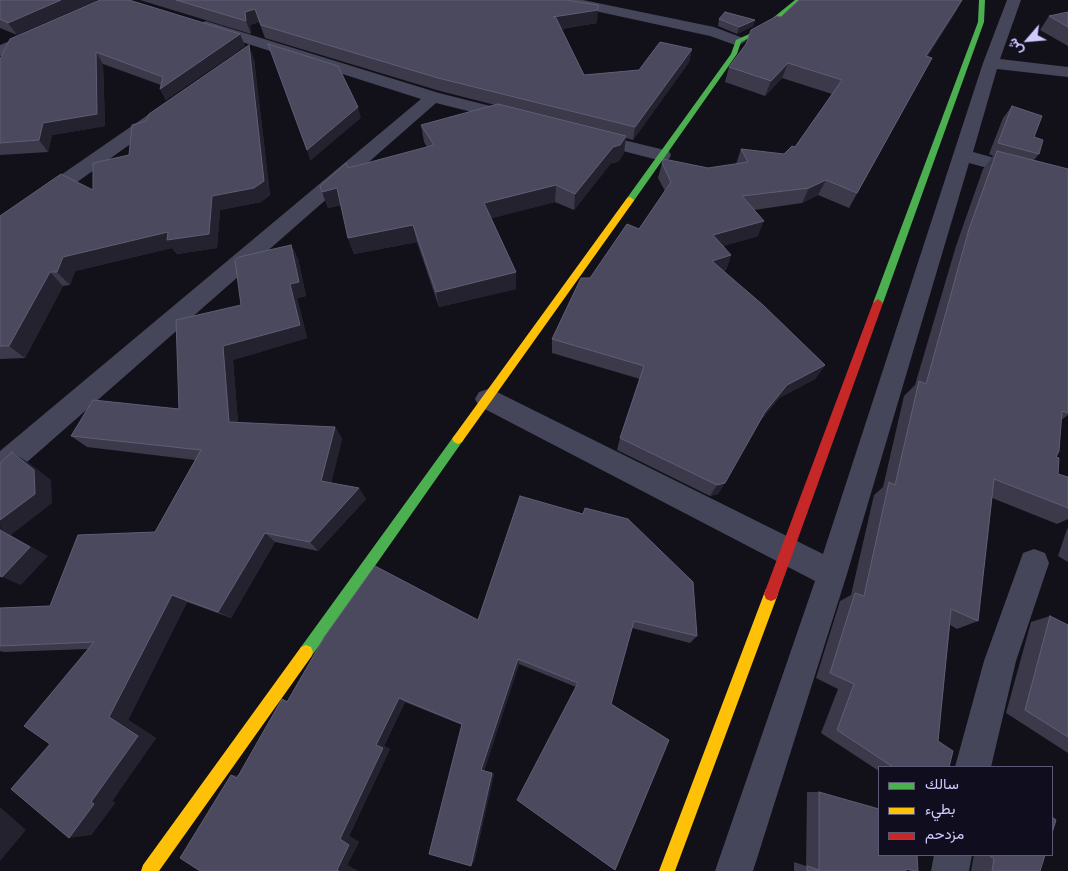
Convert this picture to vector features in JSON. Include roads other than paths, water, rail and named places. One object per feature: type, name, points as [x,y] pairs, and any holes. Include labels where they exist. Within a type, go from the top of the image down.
[{"type":"street","points":[[563,0],[714,32],[738,41],[760,31],[799,0]]},
{"type":"street","points":[[667,871],[787,552],[980,22],[983,6],[982,0]]},
{"type":"street","points":[[734,871],[832,574],[991,63],[1014,0]]},
{"type":"street","points":[[186,20],[433,97],[528,121]]},
{"type":"street","points":[[0,50],[53,27]]},
{"type":"street","points":[[149,871],[734,54],[738,41]]},
{"type":"street","points":[[247,54],[263,43]]},
{"type":"street","points":[[991,63],[1068,72]]},
{"type":"street","points":[[0,468],[433,97]]},
{"type":"street","points":[[0,226],[175,104]]},
{"type":"street","points":[[576,133],[662,155]]},
{"type":"street","points":[[962,155],[1068,184]]},
{"type":"street","points":[[488,399],[832,574]]},
{"type":"street","points":[[973,766],[1000,661],[1034,562]]},
{"type":"street","points":[[950,871],[953,856]]}]
